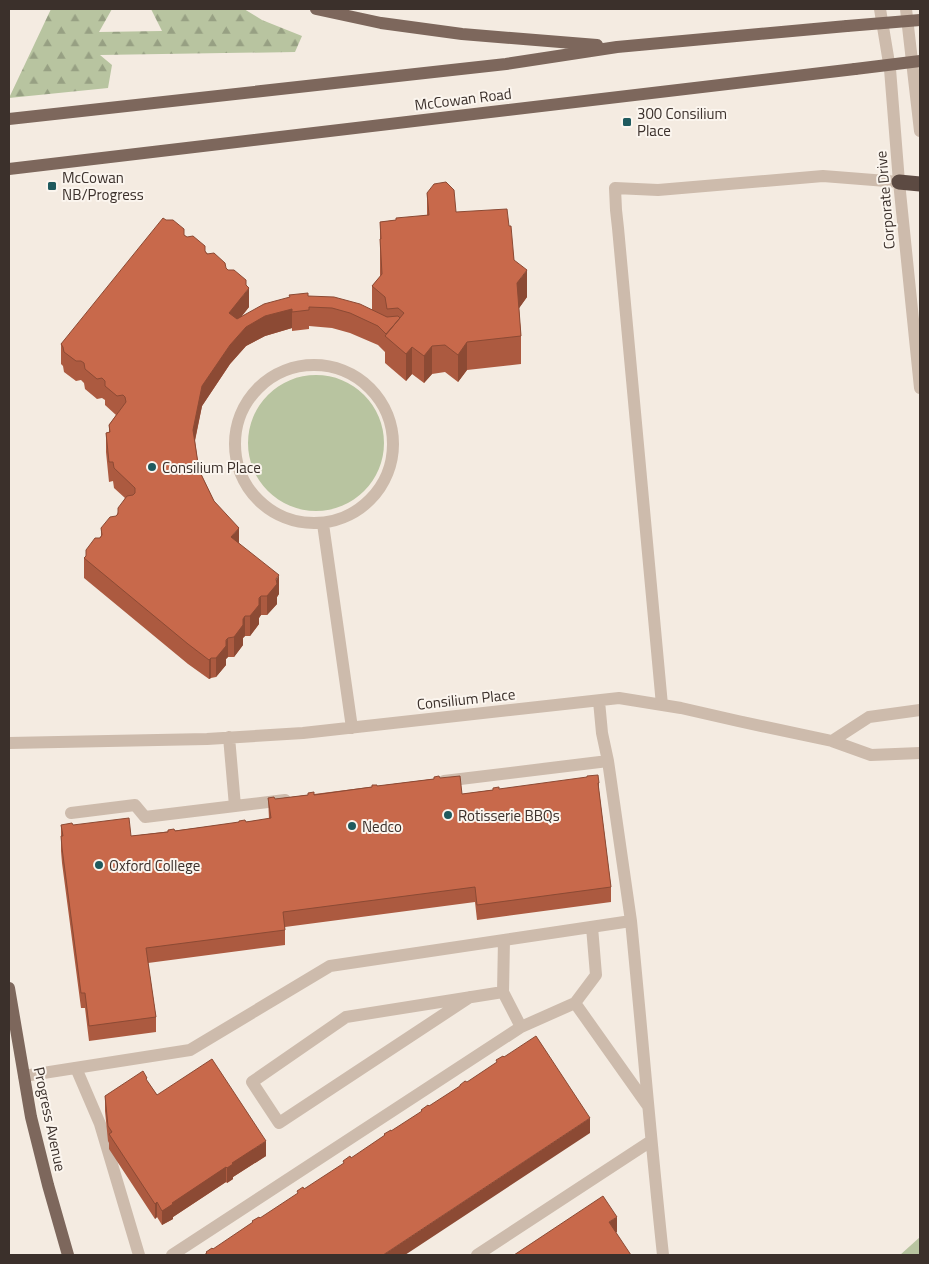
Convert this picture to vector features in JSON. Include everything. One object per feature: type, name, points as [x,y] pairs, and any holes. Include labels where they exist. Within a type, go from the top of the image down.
[{"type":"highway","points":[[898,182],[920,184]]},
{"type":"main road","points":[[316,9],[380,23],[462,34],[617,47]]},
{"type":"main road","name":"McCowan Road","points":[[9,120],[506,64],[617,47],[920,20]]},
{"type":"main road","name":"McCowan Road","points":[[9,169],[920,61]]},
{"type":"main road","name":"Progress Avenue","points":[[9,988],[31,1117],[68,1255]]},
{"type":"street","name":"Corporate Drive","points":[[880,9],[890,69],[898,182],[920,388]]},
{"type":"street","points":[[906,9],[920,132]]},
{"type":"street","points":[[662,705],[615,188],[658,190],[822,176],[898,182]]},
{"type":"street","points":[[306,364],[343,368],[374,389],[392,422],[395,453],[384,486],[355,514],[329,524],[323,524],[307,524],[280,517],[249,491],[237,466],[234,447],[238,419],[252,394],[273,375],[291,367],[306,364]]},
{"type":"street","points":[[323,524],[352,728]]},
{"type":"street","name":"Consilium Place","points":[[9,742],[228,737],[303,733],[619,698],[681,708],[832,741],[871,755],[920,753]]},
{"type":"street","points":[[599,701],[631,921],[663,1255]]},
{"type":"street","points":[[832,741],[869,717],[920,710]]},
{"type":"street","points":[[228,737],[236,806]]},
{"type":"street","points":[[431,783],[608,761]]},
{"type":"street","points":[[72,813],[134,805],[144,817],[294,799]]},
{"type":"street","points":[[24,1076],[190,1050],[330,966],[631,921]]},
{"type":"street","points":[[172,1255],[521,1026],[575,1003],[596,975],[592,927]]},
{"type":"street","points":[[504,940],[503,992],[521,1026]]},
{"type":"street","points":[[470,997],[279,1123],[252,1082],[346,1017],[470,997],[503,992]]},
{"type":"street","points":[[575,1003],[649,1107]]},
{"type":"street","points":[[76,1068],[100,1124],[138,1255]]},
{"type":"street","points":[[477,1255],[651,1141]]},
{"type":"green space","points":[[51,9],[112,9],[99,32],[162,31],[151,9],[244,9],[262,20],[302,36],[295,52],[100,55],[112,65],[108,88],[9,98]]},
{"type":"green space","points":[[316,375],[342,380],[354,386],[364,395],[373,405],[379,417],[384,443],[379,469],[373,481],[364,491],[354,500],[342,506],[316,511],[290,506],[278,500],[268,491],[259,481],[253,469],[248,443],[253,417],[259,405],[268,395],[278,386],[290,380]]},
{"type":"green space","points":[[920,1237],[920,1255],[900,1255]]},
{"type":"building","points":[[446,182],[454,190],[456,212],[507,209],[509,226],[511,226],[514,260],[527,270],[517,283],[521,336],[467,342],[458,355],[445,345],[432,346],[424,356],[412,347],[406,354],[385,336],[404,313],[398,308],[387,309],[385,297],[372,286],[382,274],[380,222],[396,220],[396,218],[429,215],[427,193],[434,184]]},
{"type":"building","name":"Consilium Place","points":[[163,218],[173,220],[184,229],[184,235],[187,237],[193,236],[205,246],[207,254],[214,253],[225,263],[228,270],[234,270],[246,280],[246,285],[249,288],[229,313],[237,319],[264,304],[290,297],[289,295],[308,293],[308,296],[334,297],[360,304],[387,317],[398,316],[400,318],[386,334],[378,326],[350,313],[332,308],[309,307],[309,310],[292,312],[292,309],[265,316],[246,327],[230,345],[202,386],[193,430],[199,470],[214,501],[239,528],[231,537],[279,575],[276,579],[277,584],[267,596],[259,598],[259,605],[250,616],[245,616],[243,625],[234,637],[228,638],[226,646],[216,658],[209,660],[84,558],[86,550],[95,538],[100,538],[102,535],[101,528],[110,517],[118,514],[118,508],[127,496],[135,493],[135,488],[114,468],[113,462],[109,462],[106,433],[110,432],[109,425],[126,402],[123,395],[117,396],[105,386],[105,381],[102,378],[97,379],[85,369],[84,363],[76,361],[64,352],[61,344]]},
{"type":"building","points":[[598,775],[611,887],[477,905],[475,887],[283,912],[285,930],[146,948],[156,1017],[89,1026],[85,993],[81,993],[62,848],[61,836],[63,836],[61,825],[129,818],[131,836],[271,818],[268,798],[274,797],[275,799],[308,795],[308,793],[314,792],[314,795],[372,787],[372,785],[434,779],[434,777],[439,776],[440,778],[460,776],[462,794],[493,790],[493,788],[499,787],[499,789]]},
{"type":"building","points":[[536,1036],[590,1118],[383,1255],[204,1255],[252,1221],[260,1218],[298,1193],[297,1191],[303,1187],[304,1189],[344,1163],[343,1161],[350,1156],[351,1158],[384,1134],[422,1111],[428,1105],[497,1062],[496,1060],[504,1057]]},
{"type":"building","points":[[212,1059],[266,1141],[162,1211],[157,1202],[155,1204],[109,1134],[112,1132],[108,1126],[105,1096],[143,1071],[157,1095]]},
{"type":"building","points":[[603,1196],[617,1217],[609,1222],[631,1255],[514,1255]]},
{"type":"place","name":"300 Consilium Place","points":[[627,122]]},
{"type":"place","name":"McCowan NB/Progress","points":[[52,186]]},
{"type":"place","name":"Consilium Place","points":[[152,467]]},
{"type":"place","name":"Rotisserie BBQs","points":[[448,815]]},
{"type":"place","name":"Nedco","points":[[352,826]]},
{"type":"place","name":"Oxford College","points":[[99,865]]}]
